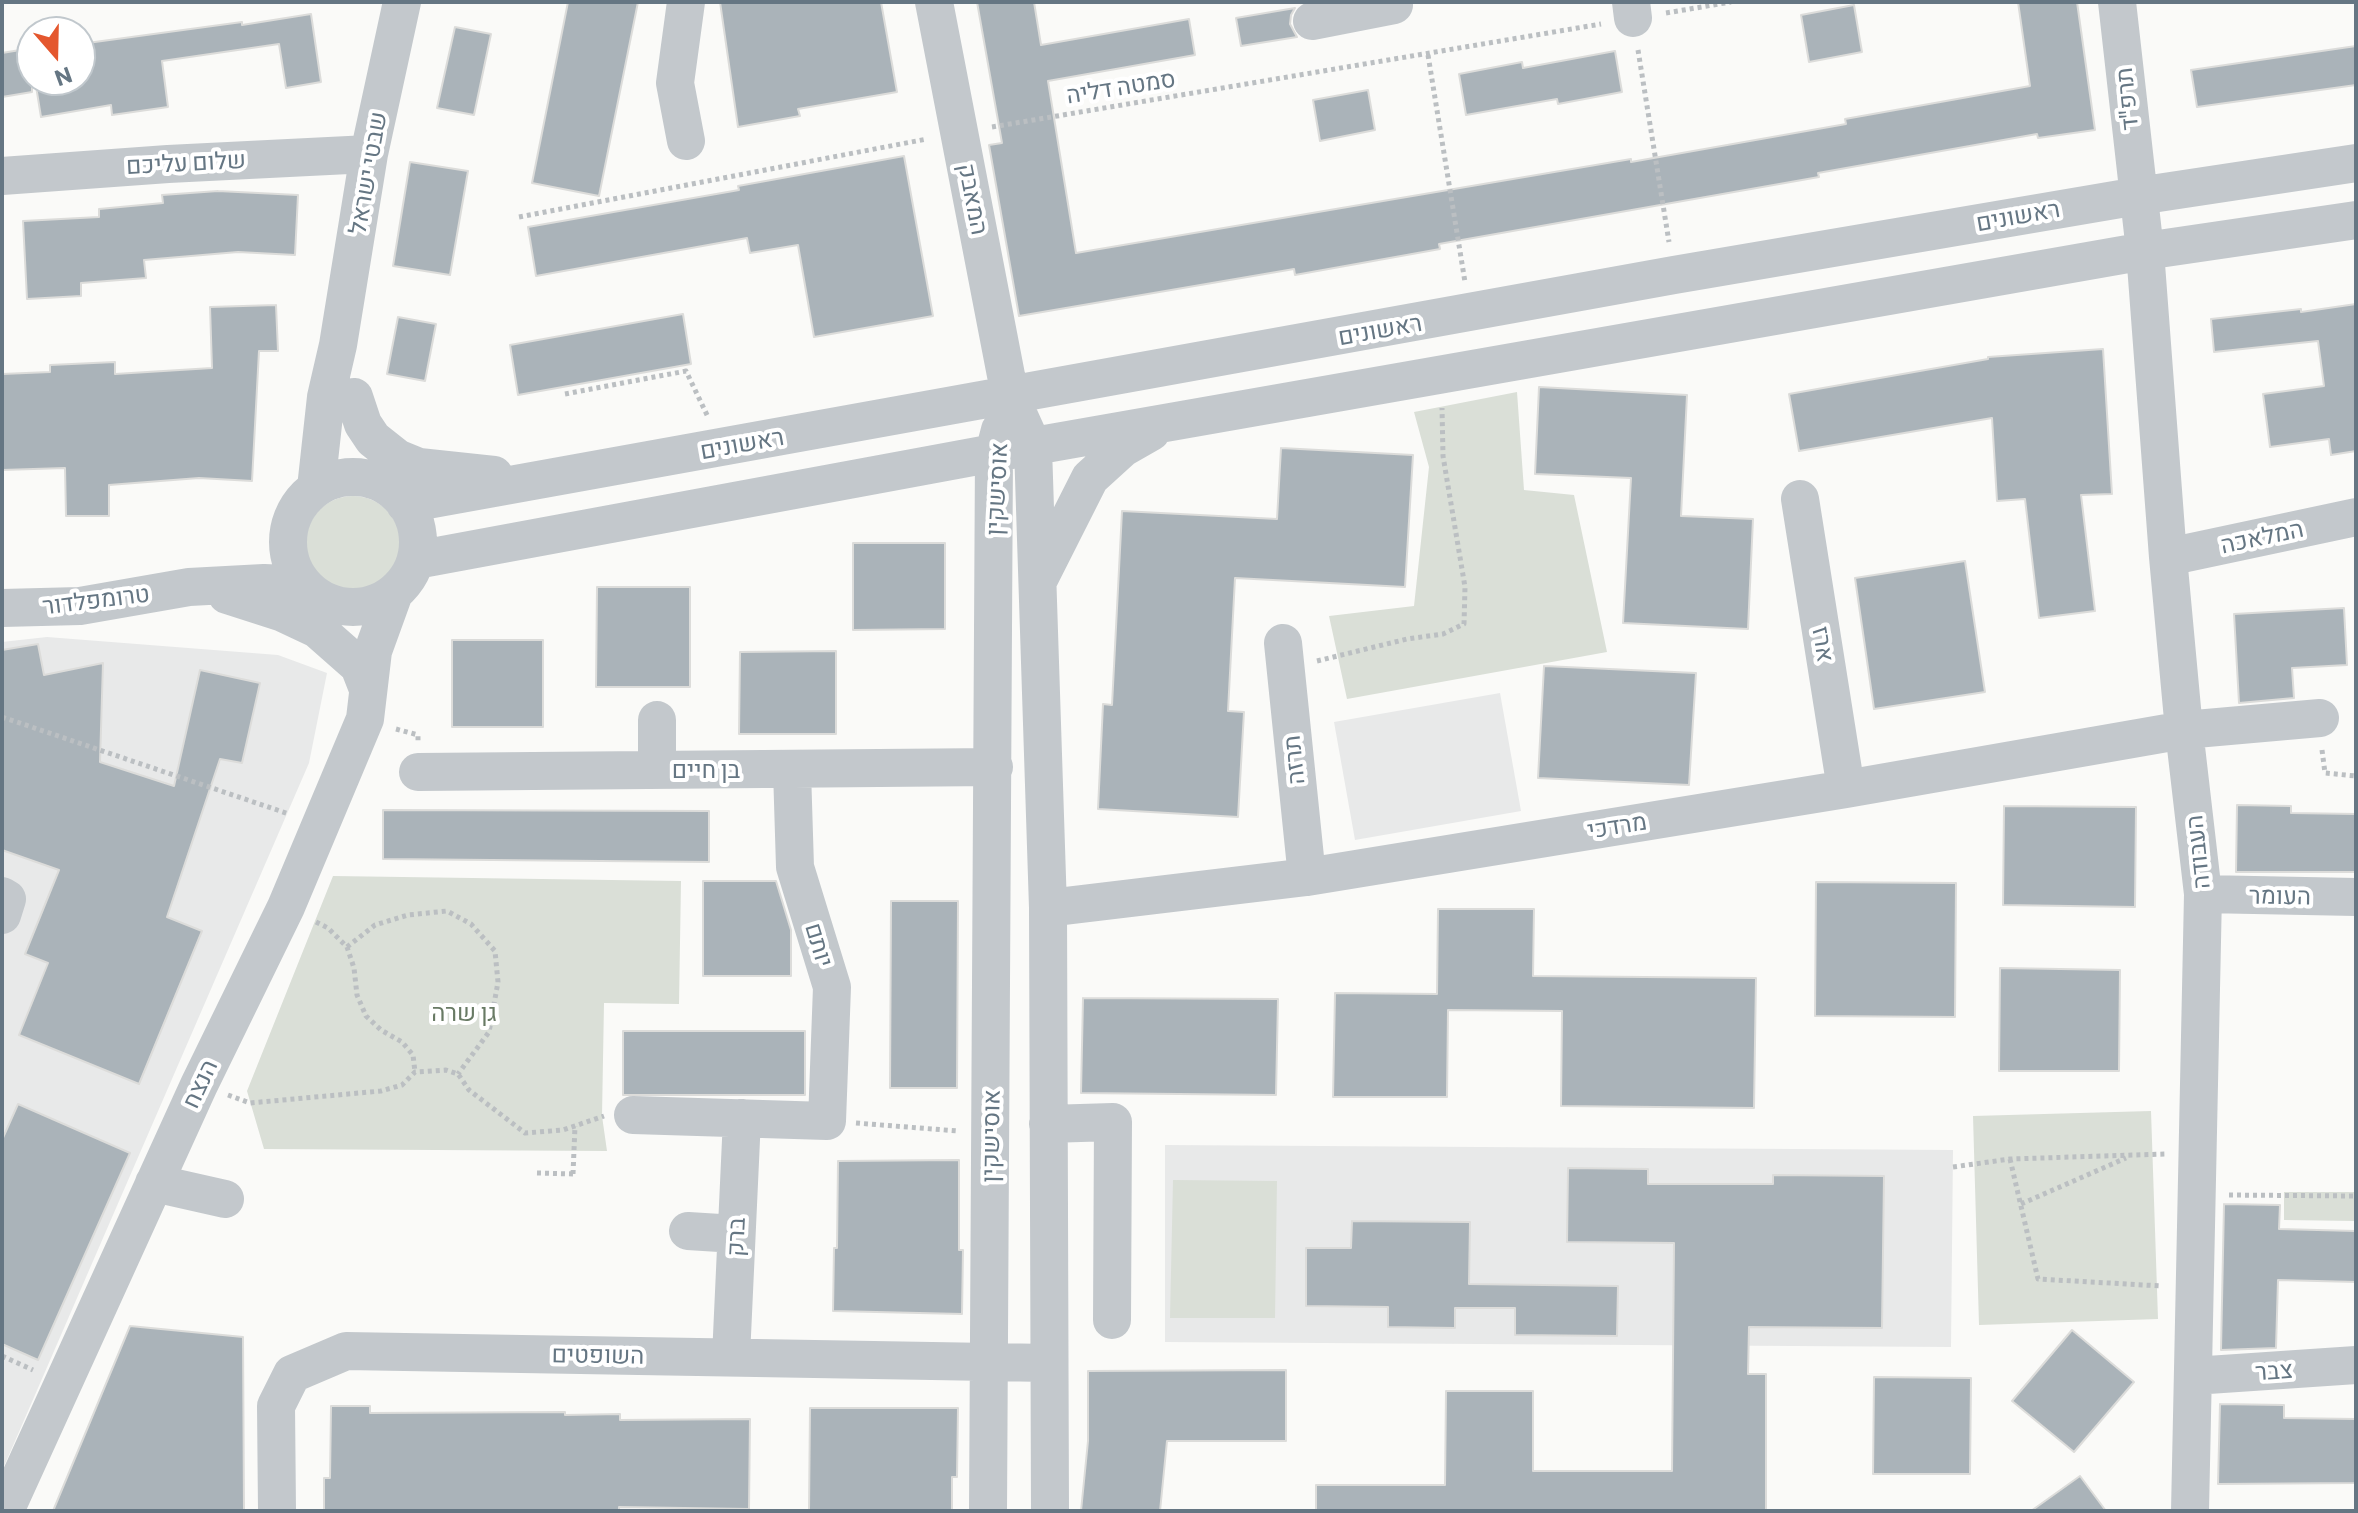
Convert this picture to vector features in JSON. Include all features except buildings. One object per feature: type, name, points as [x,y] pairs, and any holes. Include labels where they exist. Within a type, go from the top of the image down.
[{"type":"street","name":"שבטי ישראל","points":[[316,488],[326,397],[338,345],[369,154],[402,2]]},
{"type":"street","points":[[686,2],[675,83],[686,141]]},
{"type":"street","name":"המאבק","points":[[934,2],[1010,396]]},
{"type":"street","points":[[1312,21],[1394,5],[1393,2]]},
{"type":"street","name":"תרפ\"ד","points":[[2117,2],[2138,196]]},
{"type":"street","name":"שלום עליכם","points":[[2,176],[369,154]]},
{"type":"street","name":"ראשונים","points":[[393,493],[561,476],[1674,275],[2138,196],[2356,163]]},
{"type":"street","name":"העבודה","points":[[2138,196],[2184,730],[2203,894],[2190,1511]]},
{"type":"street","points":[[416,560],[994,453],[2145,251],[2356,220]]},
{"type":"street","name":"שבטי ישראל","points":[[338,345],[354,397],[363,446],[393,493]]},
{"type":"street","name":"אוסישקין","points":[[1010,396],[1033,447],[1048,908],[1050,1511]]},
{"type":"street","name":"אוסישקין","points":[[988,1511],[994,453],[1010,396]]},
{"type":"street","points":[[354,397],[363,424],[373,439],[397,458],[419,467],[481,475],[561,476]]},
{"type":"street","points":[[1037,582],[1090,478],[1123,448],[1164,423]]},
{"type":"street","points":[[337,479],[368,479],[393,493],[412,516],[418,537],[416,560],[409,576],[394,593],[374,604],[352,608],[336,606],[315,596],[299,580],[290,560],[287,540],[292,518],[304,499],[316,488],[337,479]]},
{"type":"street","name":"ארז","points":[[1800,499],[1846,789]]},
{"type":"street","name":"המלאכה","points":[[2168,557],[2356,517]]},
{"type":"street","name":"טרומפלדור","points":[[189,587],[275,544],[292,518]]},
{"type":"street","name":"טרומפלדור","points":[[2,608],[80,606],[189,587],[287,584],[315,596]]},
{"type":"street","points":[[189,587],[228,595],[283,613],[317,629],[359,666],[366,704]]},
{"type":"street","name":"הנצח","points":[[7,1499],[199,1085],[286,907],[366,704],[373,651],[394,593]]},
{"type":"street","points":[[352,608],[373,651]]},
{"type":"street","name":"תרזה","points":[[1284,656],[1307,877]]},
{"type":"street","name":"מרדכי","points":[[1048,908],[1307,877],[2184,730],[2320,718]]},
{"type":"street","points":[[657,720],[657,770]]},
{"type":"street","name":"בן חיים","points":[[418,772],[994,767]]},
{"type":"street","name":"יותם","points":[[792,770],[795,867],[832,987],[827,1121]]},
{"type":"street","name":"העומר","points":[[2203,894],[2356,897]]},
{"type":"street","points":[[2,896],[7,899],[2,915]]},
{"type":"street","points":[[633,1115],[827,1121]]},
{"type":"street","name":"ברק","points":[[731,1357],[742,1118]]},
{"type":"street","points":[[1048,1124],[1113,1122],[1112,1320]]},
{"type":"street","points":[[154,1183],[195,1206],[222,1207]]},
{"type":"street","points":[[688,1231],[736,1234]]},
{"type":"street","name":"השופטים","points":[[277,1511],[276,1406],[292,1374],[346,1351],[1049,1363]]},
{"type":"street","name":"צבר","points":[[2193,1376],[2356,1365]]},
{"type":"path","name":"סמטה דליה","points":[[519,217],[960,132],[1428,55],[1632,10],[1731,2]]},
{"type":"path","points":[[1632,10],[1674,275]]},
{"type":"path","points":[[1428,55],[1470,314]]},
{"type":"path","points":[[565,394],[686,371],[722,447]]},
{"type":"path","points":[[1284,656],[1443,634],[1464,624],[1465,587],[1443,456],[1441,375]]},
{"type":"path","points":[[366,704],[418,735],[418,772]]},
{"type":"path","points":[[2,717],[320,824]]},
{"type":"path","points":[[2320,718],[2325,773],[2356,776]]},
{"type":"path","points":[[286,907],[328,928],[347,947],[354,968],[357,995],[366,1016],[408,1049],[413,1055],[415,1072]]},
{"type":"path","points":[[347,947],[375,925],[408,915],[447,911],[471,924],[495,951],[498,982],[489,1032],[458,1074]]},
{"type":"path","points":[[199,1085],[250,1103],[381,1091],[402,1085],[415,1072],[446,1070],[458,1074],[469,1090],[525,1133],[563,1130],[602,1116],[633,1115]]},
{"type":"path","points":[[827,1121],[991,1134]]},
{"type":"path","points":[[537,1173],[575,1174],[575,1126]]},
{"type":"path","points":[[1953,1167],[2010,1159],[2198,1152]]},
{"type":"path","points":[[2021,1204],[2129,1156]]},
{"type":"path","points":[[2010,1159],[2038,1279],[2194,1288]]},
{"type":"path","points":[[2197,1195],[2356,1196]]},
{"type":"shaded area","points":[[47,637],[278,655],[327,673],[309,763],[2,1471],[2,642]]},
{"type":"shaded area","points":[[1500,693],[1521,811],[1355,840],[1334,722]]},
{"type":"shaded area","points":[[1165,1145],[1953,1150],[1951,1347],[1165,1342]]},
{"type":"green space","points":[[1517,392],[1524,490],[1574,495],[1607,652],[1347,699],[1329,616],[1414,606],[1429,467],[1414,412]]},
{"type":"green space","points":[[344,496],[362,496],[387,509],[397,525],[400,543],[397,561],[387,577],[362,590],[344,590],[319,577],[306,552],[306,534],[319,509]]},
{"type":"green space","name":"גן שרה","points":[[333,876],[681,881],[679,1004],[604,1003],[602,1116],[607,1151],[264,1149],[247,1091]]},
{"type":"green space","points":[[2151,1111],[2158,1319],[1979,1325],[1973,1116]]},
{"type":"green space","points":[[1173,1180],[1277,1181],[1275,1318],[1170,1318]]},
{"type":"green space","points":[[2284,1192],[2356,1192],[2356,1221],[2284,1220]]}]
